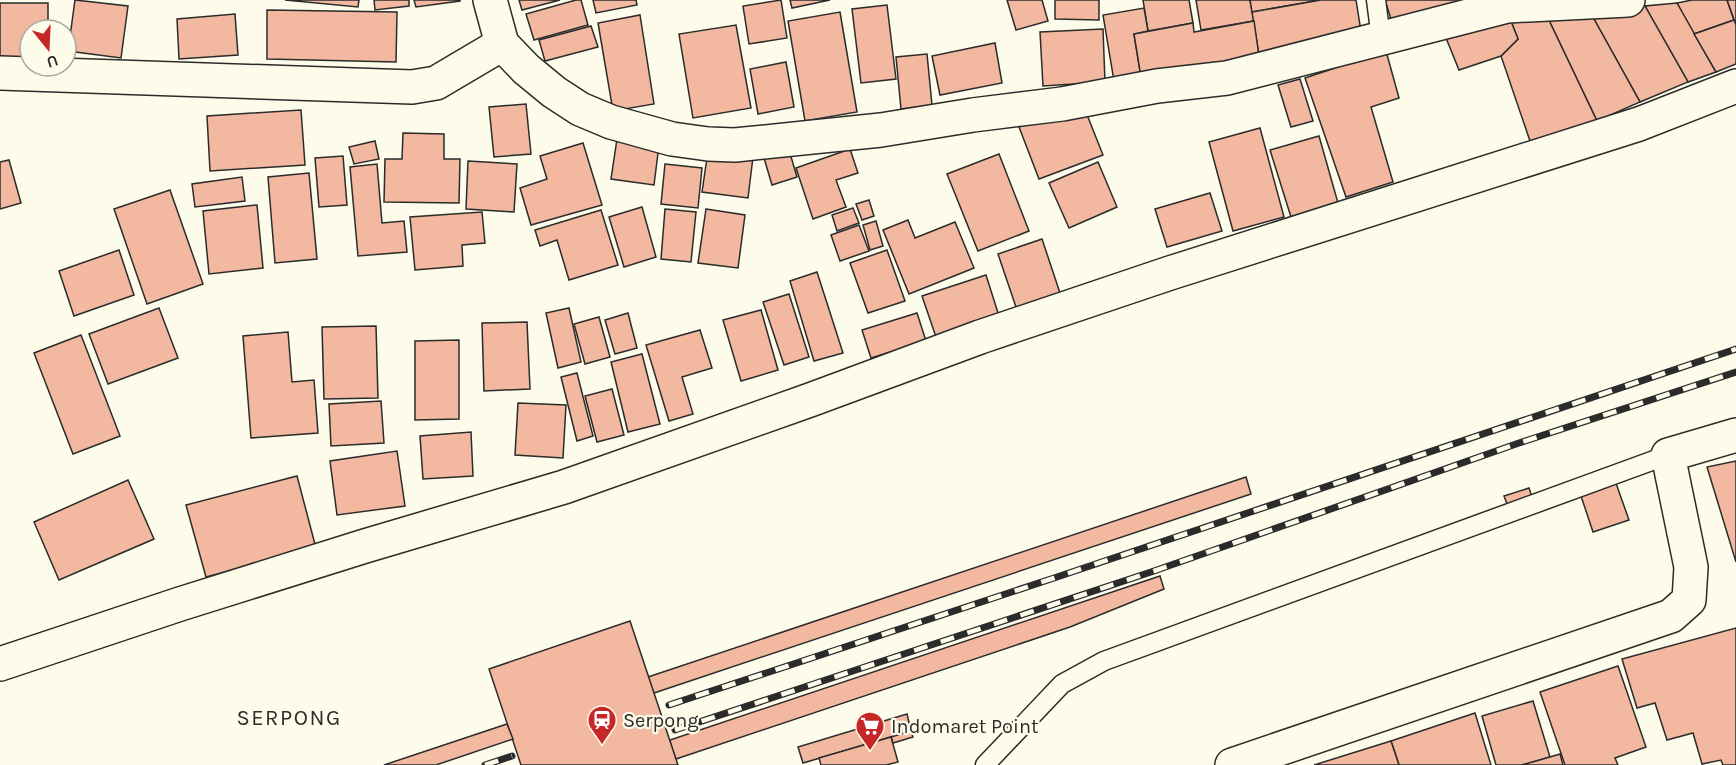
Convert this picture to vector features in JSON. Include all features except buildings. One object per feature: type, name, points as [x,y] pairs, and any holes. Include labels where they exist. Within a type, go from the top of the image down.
[{"type":"street","points":[[490,0],[502,44],[526,69],[554,92],[580,109],[611,122],[672,139],[735,145],[881,130],[1062,104],[1157,86],[1227,78],[1507,6],[1628,0]]},
{"type":"street","points":[[0,73],[412,87],[436,83],[502,44]]},
{"type":"street","points":[[0,664],[365,546],[564,487],[980,337],[1170,273],[1639,124],[1736,86]]},
{"type":"street","points":[[1232,765],[1671,616],[1689,600],[1691,567],[1668,455],[1736,435]]},
{"type":"lane","points":[[1376,0],[1381,38]]},
{"type":"lane","points":[[985,765],[1062,684],[1104,661],[1668,455]]},
{"type":"railway","points":[[669,705],[1736,349]]},
{"type":"railway","points":[[675,730],[1154,571],[1519,443],[1736,372]]},
{"type":"railway","points":[[485,765],[512,756]]},
{"type":"place","name":"Serpong","points":[[602,746]]},
{"type":"place","name":"Indomaret Point","points":[[870,752]]},
{"type":"district","name":"SERPONG","points":[[289,717]]}]
